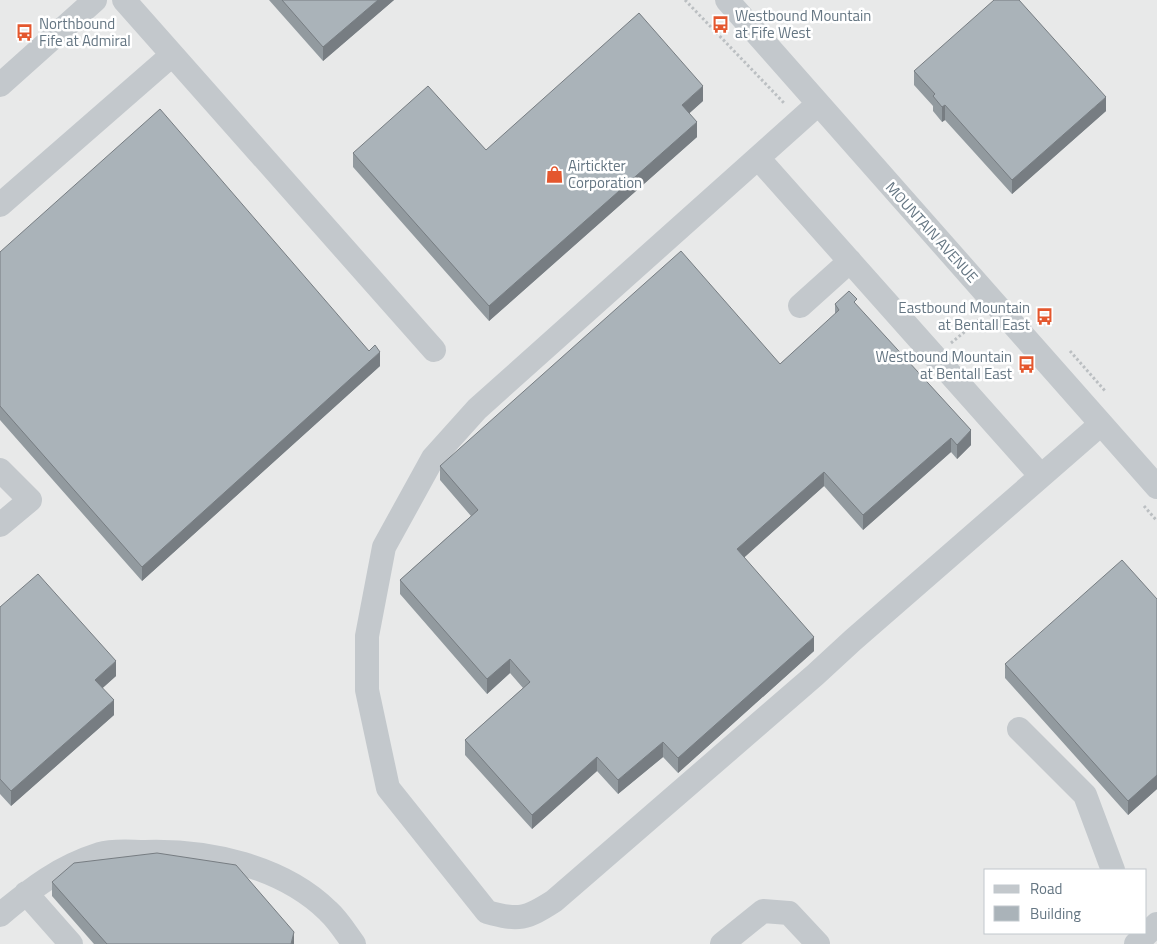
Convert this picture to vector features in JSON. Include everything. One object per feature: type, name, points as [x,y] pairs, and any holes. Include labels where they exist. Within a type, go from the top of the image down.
[{"type":"street","points":[[1,82],[95,0]]},
{"type":"street","points":[[124,0],[434,350]]},
{"type":"street","name":"MOUNTAIN AVENUE","points":[[727,0],[818,104],[989,314],[1101,424],[1157,487]]},
{"type":"street","points":[[0,205],[172,55]]},
{"type":"street","points":[[818,104],[477,409],[433,458],[384,547],[366,636],[367,690],[388,788],[487,912],[509,918],[532,915],[554,901],[816,675],[1101,424]]},
{"type":"street","points":[[758,158],[1041,476]]},
{"type":"street","points":[[800,306],[850,261]]},
{"type":"street","points":[[0,470],[30,500],[0,525]]},
{"type":"street","points":[[1020,728],[1085,795],[1113,869]]},
{"type":"street","points":[[0,915],[26,893],[61,869],[102,853],[176,852],[241,862],[292,884],[329,911],[354,944]]},
{"type":"street","points":[[26,893],[70,944]]},
{"type":"street","points":[[722,944],[763,911],[789,913],[818,944]]},
{"type":"path","points":[[685,0],[801,120]]},
{"type":"path","points":[[973,312],[989,314]]},
{"type":"path","points":[[935,357],[989,314]]},
{"type":"shaded area","points":[[0,0],[1157,0],[1157,944],[0,944]]},
{"type":"building","points":[[282,0],[378,0],[323,47]]},
{"type":"building","points":[[994,0],[1019,0],[1106,97],[1012,180],[945,105],[942,107],[933,96],[935,94],[914,71]]},
{"type":"building","points":[[639,13],[703,86],[682,105],[697,122],[489,306],[353,153],[428,86],[486,150]]},
{"type":"building","points":[[160,109],[369,351],[375,345],[380,352],[142,567],[0,406],[0,252]]},
{"type":"building","points":[[681,251],[780,364],[839,310],[835,304],[849,291],[857,299],[854,302],[971,430],[957,445],[951,438],[863,515],[824,472],[737,549],[814,637],[678,758],[663,742],[618,780],[597,757],[532,815],[465,740],[530,682],[510,659],[487,679],[400,580],[478,510],[440,466]]},
{"type":"building","points":[[1122,560],[1157,599],[1157,775],[1128,801],[1005,664]]},
{"type":"building","points":[[38,574],[116,661],[95,680],[114,700],[11,791],[0,779],[0,607]]},
{"type":"building","points":[[157,853],[236,865],[294,932],[291,944],[107,944],[52,882],[74,863]]},
{"type":"place","name":"Westbound Mountain at Fife West","points":[[721,24]]},
{"type":"place","name":"Northbound Fife at Admiral","points":[[25,32]]},
{"type":"place","name":"Airtickter Corporation","points":[[554,174]]},
{"type":"place","name":"Eastbound Mountain at Bentall East","points":[[1044,316]]},
{"type":"place","name":"Westbound Mountain at Bentall East","points":[[1026,365]]}]
